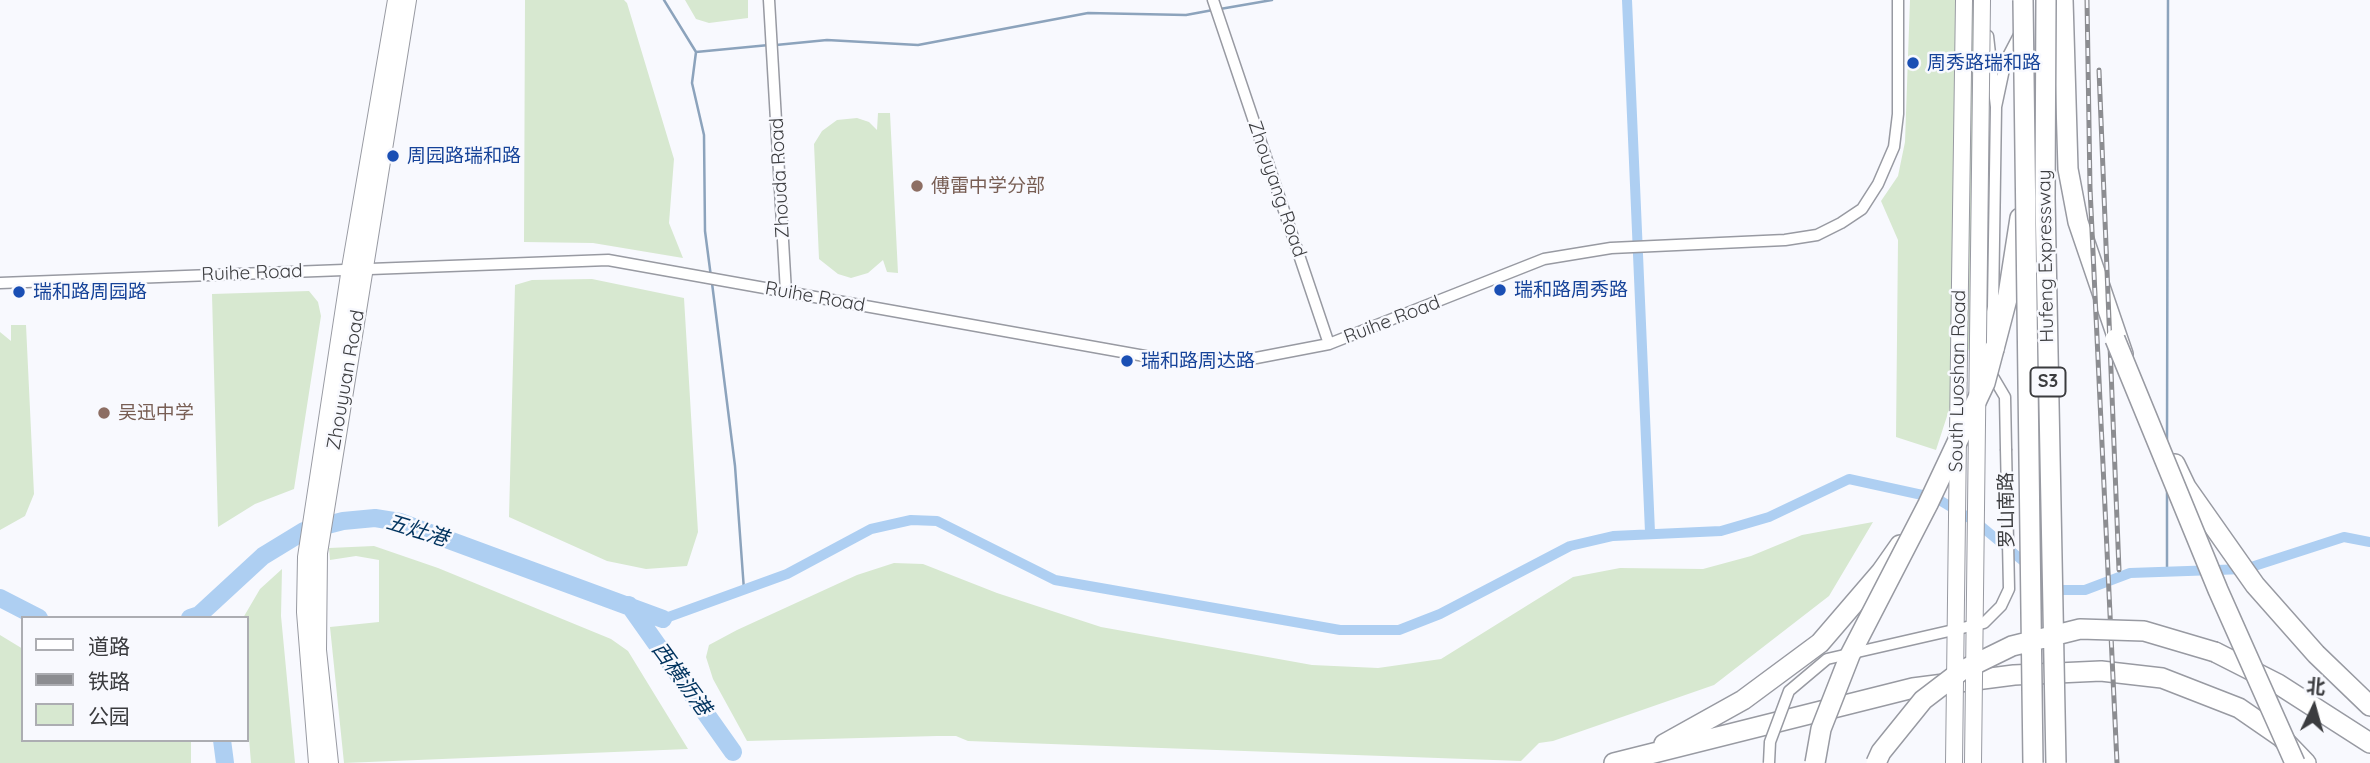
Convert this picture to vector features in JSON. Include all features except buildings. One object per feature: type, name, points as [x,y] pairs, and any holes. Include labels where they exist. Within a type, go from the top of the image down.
[{"type":"highway","name":"Hufeng Expressway","points":[[2023,0],[2033,763]]},
{"type":"highway","name":"Hufeng Expressway","points":[[2046,0],[2045,198],[2056,763]]},
{"type":"highway","points":[[2063,0],[2068,169],[2078,222],[2115,339],[2208,566],[2295,763]]},
{"type":"highway","points":[[1815,763],[1821,729],[1850,654],[1928,504],[1985,383],[2008,295],[2024,196]]},
{"type":"highway","points":[[2115,339],[2186,487],[2255,585],[2316,654],[2370,706]]},
{"type":"highway","points":[[1606,763],[1664,744],[1743,700],[1820,643],[1881,572],[1928,504]]},
{"type":"highway","points":[[1876,763],[1881,752],[1923,700],[1961,671],[2012,646],[2080,629],[2144,631],[2215,652],[2278,684],[2370,743]]},
{"type":"highway","points":[[1614,763],[1913,688],[2014,675],[2101,671],[2162,678],[2239,708],[2281,737],[2306,763]]},
{"type":"main road","name":"Zhouyuan Road","points":[[358,268],[396,0]]},
{"type":"main road","name":"Zhouyuan Road","points":[[312,555],[358,268],[408,0]]},
{"type":"main road","name":"South Luoshan Road","points":[[1954,763],[1964,0]]},
{"type":"main road","name":"South Luoshan Road","points":[[1973,763],[1982,0]]},
{"type":"main road","points":[[312,555],[305,612],[317,763]]},
{"type":"main road","points":[[312,555],[318,650],[330,763]]},
{"type":"street","name":"Zhouda Road","points":[[769,0],[786,292]]},
{"type":"street","name":"Zhouyang Road","points":[[1213,0],[1329,344]]},
{"type":"street","name":"Ruihe Road","points":[[0,283],[608,260],[1167,360],[1206,362],[1243,359],[1329,344],[1544,259],[1611,248],[1785,240],[1817,235],[1862,209],[1878,184],[1894,147],[1897,129],[1898,0]]},
{"type":"street","name":"罗山南路","points":[[1769,763],[1770,742],[1789,691],[1827,660],[1984,624],[2001,606],[2008,589],[2005,397],[1992,375],[1985,346],[1993,307],[1996,107],[1987,29],[1976,0]]},
{"type":"street","name":"罗山南路","points":[[1996,107],[2006,60],[2038,0]]},
{"type":"green space","points":[[525,0],[624,0],[627,3],[674,159],[669,223],[683,258],[593,243],[524,242]]},
{"type":"green space","points":[[685,0],[748,0],[748,18],[709,23],[696,19]]},
{"type":"green space","points":[[1910,0],[1988,0],[1987,263],[1978,321],[1936,450],[1896,437],[1898,240],[1881,201],[1898,176],[1905,142]]},
{"type":"green space","points":[[878,113],[890,113],[898,273],[887,272],[883,260],[868,273],[851,278],[838,274],[819,259],[814,144],[822,131],[837,120],[857,118],[869,122],[877,130]]},
{"type":"green space","points":[[592,279],[684,298],[698,532],[687,566],[646,569],[607,561],[509,517],[515,285],[532,280]]},
{"type":"green space","points":[[309,291],[318,302],[321,316],[294,489],[255,504],[218,527],[212,294]]},
{"type":"green space","points":[[11,325],[26,325],[34,494],[25,516],[0,530],[0,332],[11,341]]},
{"type":"green space","points":[[1873,522],[1829,596],[1714,685],[1553,741],[1539,743],[1521,761],[968,741],[956,736],[747,741],[713,679],[706,657],[709,645],[737,630],[857,575],[894,563],[923,564],[997,593],[1101,627],[1312,665],[1378,668],[1441,659],[1573,577],[1620,568],[1703,569],[1751,556],[1802,535]]},
{"type":"green space","points":[[374,546],[438,568],[611,639],[628,651],[688,749],[344,763],[330,627],[379,622],[379,560],[356,556],[330,560],[329,548]]},
{"type":"green space","points":[[282,569],[281,616],[295,763],[251,763],[248,726],[248,616],[244,616],[260,589]]},
{"type":"green space","points":[[0,635],[21,648],[21,742],[191,742],[191,763],[0,763]]},
{"type":"waterway","points":[[664,0],[696,52],[692,83],[704,135],[705,231],[711,277]]},
{"type":"waterway","points":[[1220,9],[1272,0]]},
{"type":"waterway","points":[[1627,0],[1650,532]]},
{"type":"waterway","points":[[2167,441],[2168,0]]},
{"type":"waterway","points":[[776,45],[827,40],[918,45],[1088,13],[1186,15],[1213,10]]},
{"type":"waterway","points":[[696,52],[769,45]]},
{"type":"waterway","points":[[712,283],[735,466],[744,590]]},
{"type":"waterway","points":[[663,619],[787,574],[871,529],[911,520],[937,521],[1055,580],[1340,630],[1399,630],[1440,614],[1570,546],[1613,536],[1721,531],[1769,517],[1849,479],[1936,498],[1976,522],[2058,590],[2085,590],[2130,573],[2245,569],[2344,537],[2370,542]]},
{"type":"waterway","points":[[2167,490],[2167,573]]},
{"type":"waterway","name":"五灶港","points":[[196,616],[263,556],[304,531],[343,521],[375,518],[400,522],[663,619]]},
{"type":"waterway","name":"五灶港","points":[[0,598],[35,616]]},
{"type":"waterway","name":"西横沥港","points":[[629,605],[733,752]]},
{"type":"waterway","points":[[222,742],[225,763]]},
{"type":"railway","points":[[2087,0],[2090,188],[2117,763]]},
{"type":"railway","points":[[2099,70],[2119,570]]},
{"type":"place","name":"周秀路瑞和路","points":[[1913,63]]},
{"type":"place","name":"周园路瑞和路","points":[[393,156]]},
{"type":"place","name":"傅雷中学分部","points":[[917,186]]},
{"type":"place","name":"瑞和路周秀路","points":[[1500,290]]},
{"type":"place","name":"瑞和路周园路","points":[[19,292]]},
{"type":"place","name":"瑞和路周达路","points":[[1127,361]]},
{"type":"place","name":"吴迅中学","points":[[104,413]]}]
